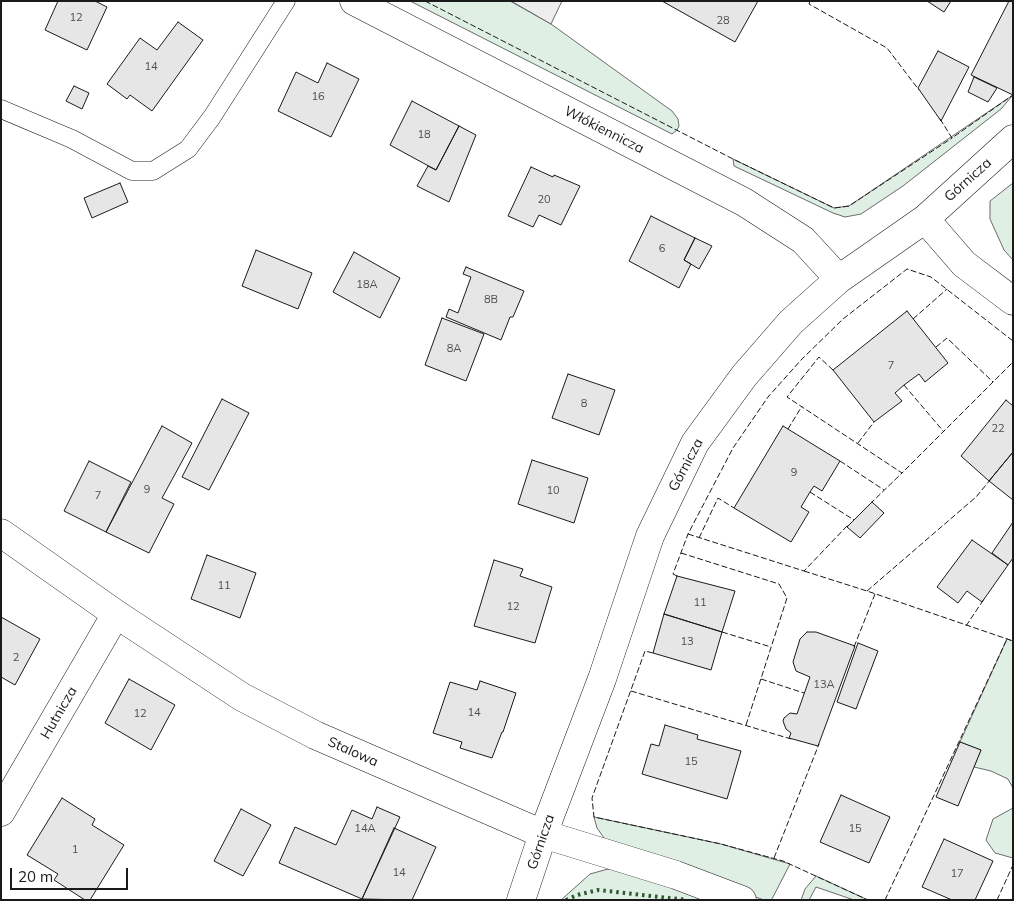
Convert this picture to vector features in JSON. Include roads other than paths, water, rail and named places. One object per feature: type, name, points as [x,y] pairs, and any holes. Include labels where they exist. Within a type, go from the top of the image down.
[{"type":"street","name":"Włókiennicza","points":[[354,1],[744,202],[803,240],[839,279]]},
{"type":"street","name":"Górnicza","points":[[521,900],[543,834],[602,680],[650,536],[695,443],[744,376],[791,322],[839,279],[925,219],[1013,140]]},
{"type":"street","points":[[925,219],[964,264],[1013,300]]},
{"type":"street","name":"Stalowa","points":[[1,533],[116,614],[242,696],[315,735],[543,834],[676,875],[742,900]]},
{"type":"street","name":"Hutnicza","points":[[1,812],[116,614]]},
{"type":"lane","points":[[1,109],[72,139],[132,171],[153,171],[188,149],[212,117],[286,1]]}]
